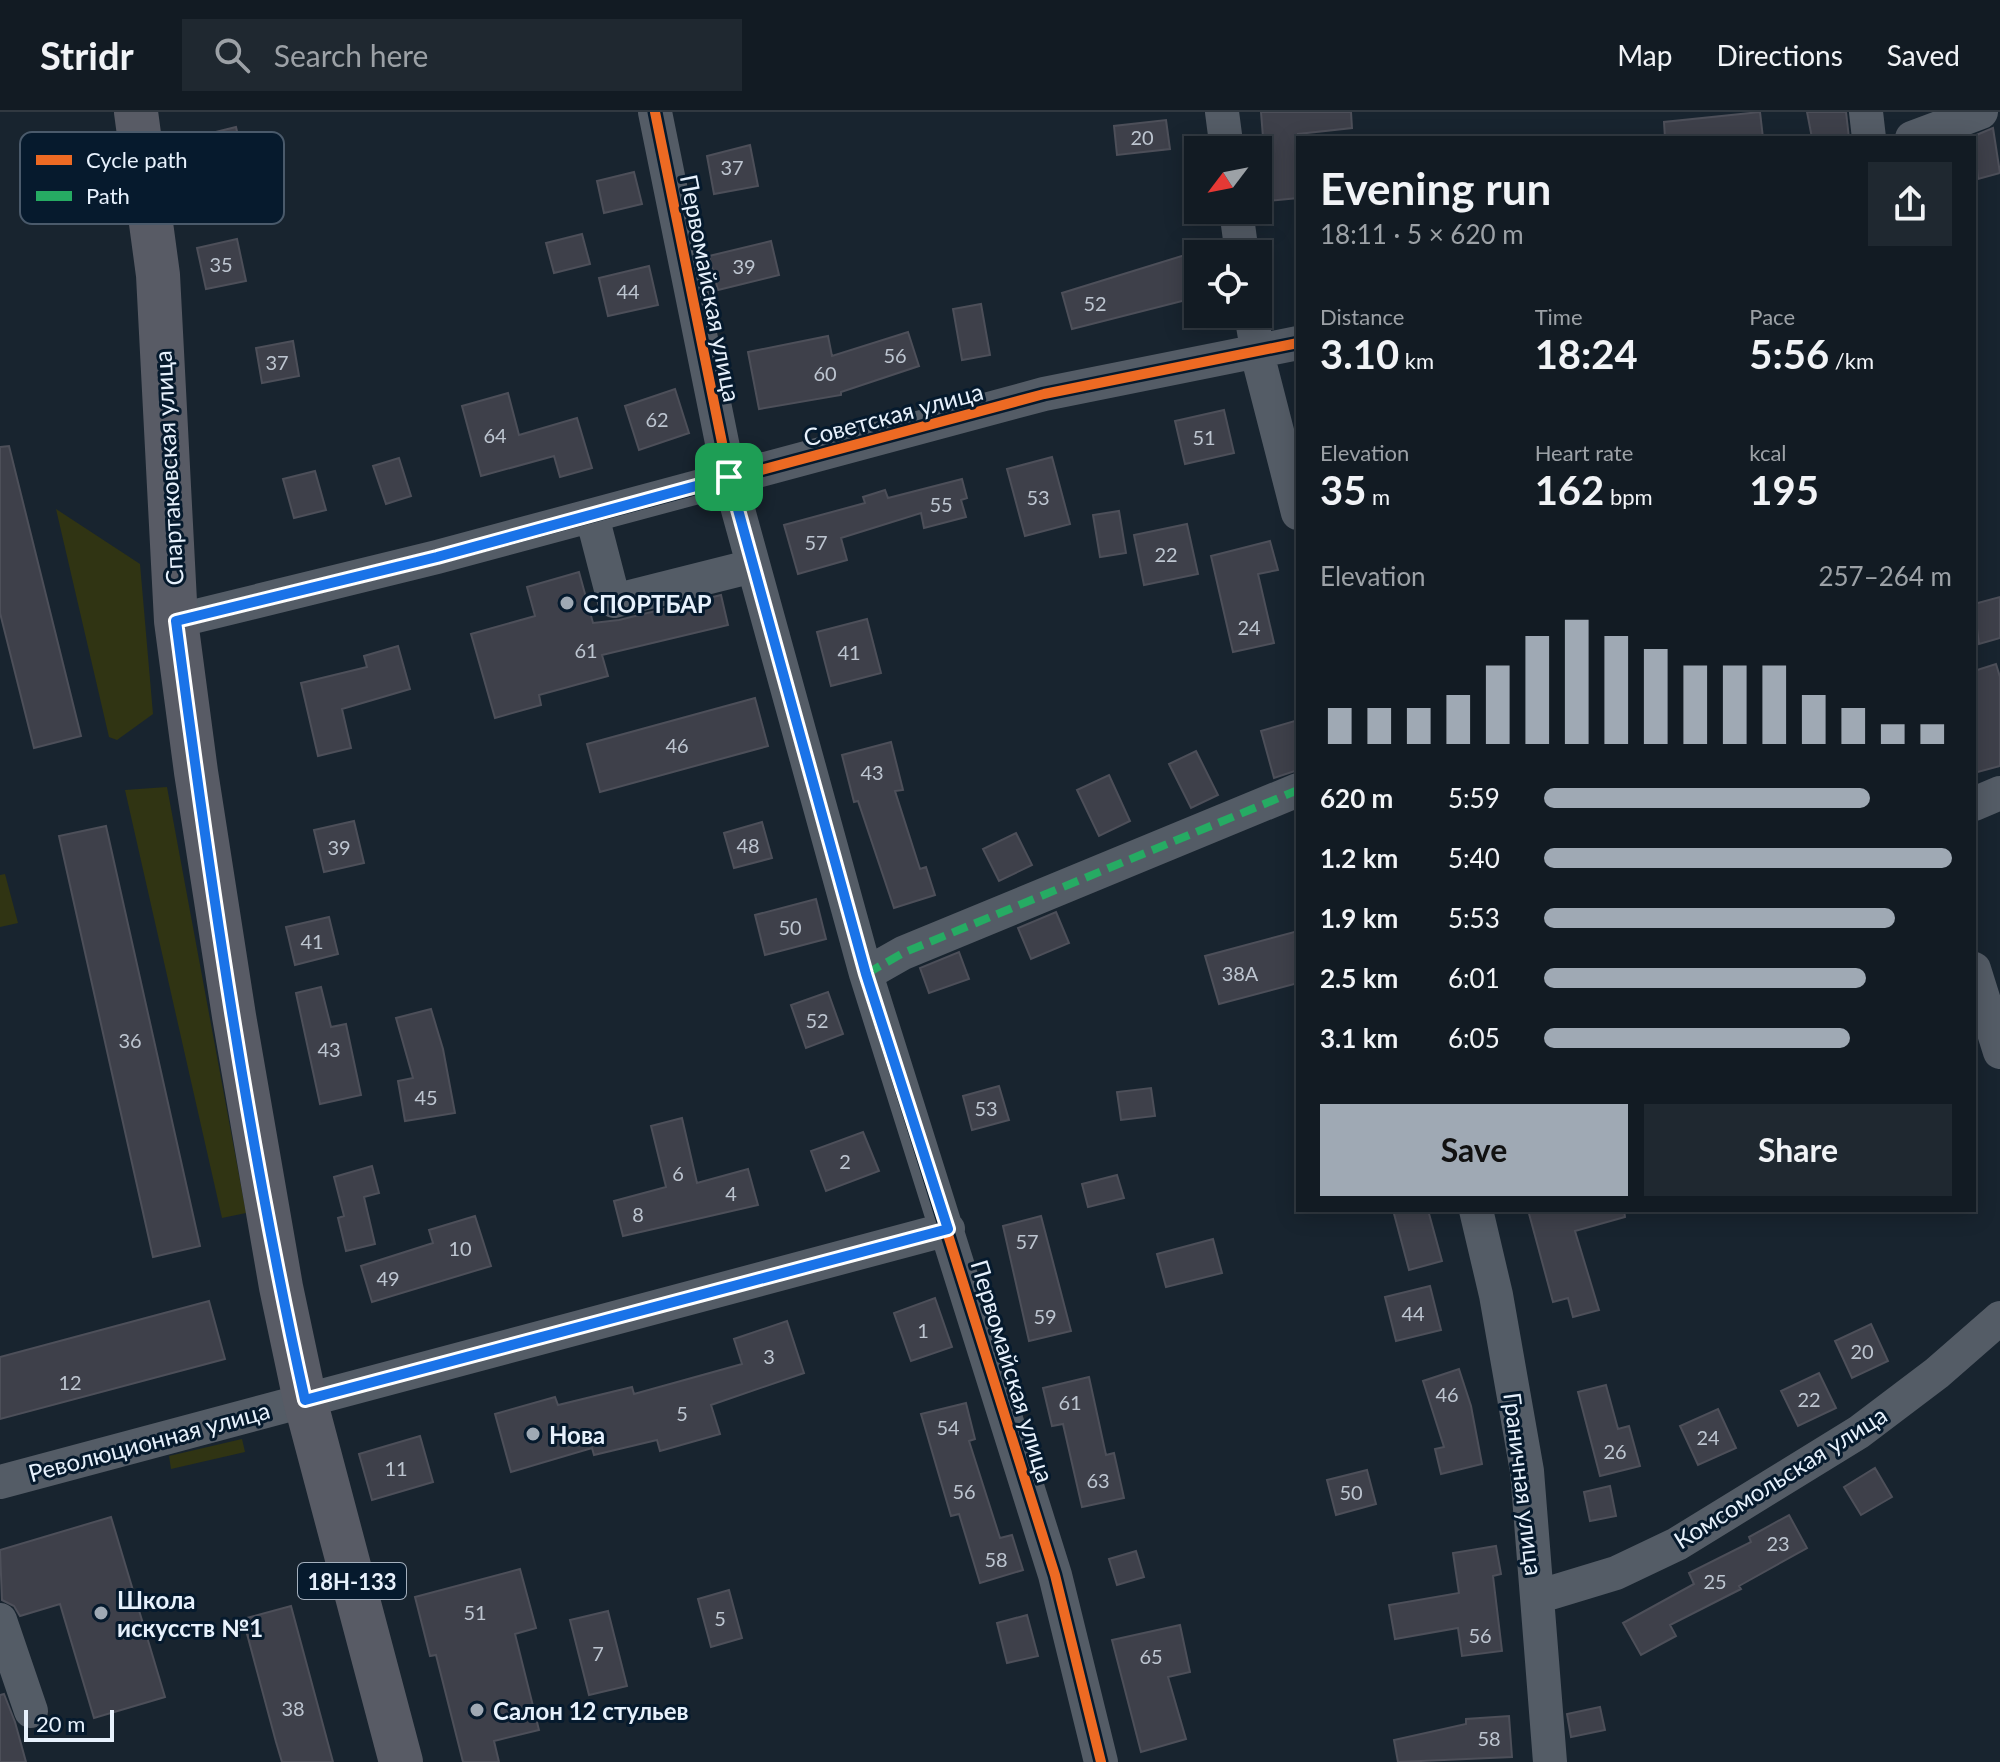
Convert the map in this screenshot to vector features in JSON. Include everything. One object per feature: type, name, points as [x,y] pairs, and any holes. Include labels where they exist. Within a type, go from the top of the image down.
[{"type":"main road","name":"Спартаковская улица","points":[[136,112],[139,132]]},
{"type":"main road","name":"Спартаковская улица","points":[[151,224],[158,275],[176,621],[234,1016],[281,1287],[305,1400],[401,1762]]},
{"type":"street","name":"Первомайская улица","points":[[655,112],[729,477],[753,566],[866,974],[1055,1575],[1101,1762]]},
{"type":"street","points":[[1222,112],[1225,136]]},
{"type":"street","points":[[1866,112],[1869,136]]},
{"type":"street","points":[[1917,136],[1981,112]]},
{"type":"street","points":[[1253,328],[1256,351],[1296,505]]},
{"type":"street","name":"Советская улица","points":[[176,621],[592,516],[1044,394],[1296,343]]},
{"type":"street","points":[[592,516],[614,601],[753,566]]},
{"type":"street","points":[[866,974],[903,953],[1296,791]]},
{"type":"street","points":[[1976,803],[2000,793]]},
{"type":"street","points":[[1976,975],[2000,1052]]},
{"type":"street","name":"Граничная улица","points":[[1476,1212],[1496,1295],[1527,1471],[1550,1762]]},
{"type":"street","name":"Революционная улица","points":[[0,1482],[948,1229]]},
{"type":"street","name":"Комсомольская улица","points":[[1537,1597],[1616,1573],[1677,1544],[1859,1432],[1937,1373],[2000,1318]]},
{"type":"street","points":[[0,1620],[31,1711]]},
{"type":"green space","points":[[56,509],[140,564],[153,714],[117,740],[109,737]]},
{"type":"green space","points":[[167,787],[246,1213],[222,1218],[125,790]]},
{"type":"green space","points":[[5,874],[18,923],[0,927],[0,875]]},
{"type":"green space","points":[[242,1439],[245,1452],[171,1469],[169,1456]]},
{"type":"building","points":[[1261,112],[1351,112],[1352,128],[1296,136],[1296,198],[1272,201],[1272,136],[1263,136]]},
{"type":"building","points":[[1760,112],[1763,136],[1665,136],[1664,122]]},
{"type":"building","points":[[1807,112],[1846,112],[1849,136],[1812,136]]},
{"type":"building","points":[[1166,120],[1170,149],[1117,155],[1114,126]]},
{"type":"building","points":[[236,127],[237,132],[216,132]]},
{"type":"building","points":[[1993,128],[2000,173],[1978,179],[1974,136]]},
{"type":"building","points":[[750,145],[758,186],[714,194],[707,156]]},
{"type":"building","points":[[634,172],[642,204],[604,213],[597,181]]},
{"type":"building","points":[[582,234],[590,264],[554,273],[546,243]]},
{"type":"building","points":[[237,239],[246,281],[206,289],[197,248]]},
{"type":"building","points":[[771,241],[779,275],[718,290],[709,256]]},
{"type":"building","points":[[1184,255],[1184,301],[1072,329],[1062,293]]},
{"type":"building","points":[[649,266],[658,305],[608,316],[599,278]]},
{"type":"building","points":[[981,304],[990,355],[962,360],[953,309]]},
{"type":"building","points":[[908,332],[919,366],[841,392],[841,395],[759,409],[748,352],[828,336],[832,356]]},
{"type":"building","points":[[293,341],[299,376],[262,383],[256,348]]},
{"type":"building","points":[[675,389],[689,433],[639,450],[625,406]]},
{"type":"building","points":[[508,393],[519,435],[577,418],[592,468],[560,477],[554,456],[481,476],[462,406]]},
{"type":"building","points":[[1224,410],[1234,453],[1185,464],[1175,421]]},
{"type":"building","points":[[9,446],[81,736],[34,748],[0,613],[0,447]]},
{"type":"building","points":[[1052,457],[1070,524],[1025,536],[1007,469]]},
{"type":"building","points":[[399,458],[411,496],[386,504],[373,466]]},
{"type":"building","points":[[315,471],[326,510],[294,518],[283,479]]},
{"type":"building","points":[[962,479],[967,498],[961,500],[966,517],[924,528],[921,513],[841,538],[847,560],[798,574],[784,525],[865,503],[863,497],[885,490],[888,498]]},
{"type":"building","points":[[1119,511],[1126,553],[1100,557],[1093,515]]},
{"type":"building","points":[[1187,524],[1198,574],[1144,585],[1134,535]]},
{"type":"building","points":[[1270,541],[1278,570],[1258,574],[1274,643],[1233,652],[1211,556]]},
{"type":"building","points":[[579,572],[593,623],[619,620],[721,595],[728,625],[602,655],[608,676],[539,695],[541,705],[495,718],[471,634],[535,616],[527,587]]},
{"type":"building","points":[[2000,597],[2000,638],[1979,644],[1976,603]]},
{"type":"building","points":[[867,619],[881,673],[831,686],[817,632]]},
{"type":"building","points":[[398,646],[410,689],[342,709],[351,748],[318,756],[301,683],[367,667],[364,656]]},
{"type":"building","points":[[1996,664],[2000,677],[2000,766],[1976,772],[1976,670]]},
{"type":"building","points":[[755,698],[768,746],[600,792],[587,744]]},
{"type":"building","points":[[1296,721],[1296,771],[1274,778],[1261,731]]},
{"type":"building","points":[[891,742],[903,790],[895,791],[920,869],[926,867],[935,895],[894,908],[858,801],[854,802],[842,755]]},
{"type":"building","points":[[1196,751],[1218,795],[1191,808],[1169,764]]},
{"type":"building","points":[[1109,775],[1130,821],[1099,836],[1077,790]]},
{"type":"building","points":[[354,821],[364,863],[324,872],[314,830]]},
{"type":"building","points":[[762,822],[772,858],[734,868],[724,833]]},
{"type":"building","points":[[106,826],[200,1246],[153,1257],[59,836]]},
{"type":"building","points":[[1016,833],[1032,865],[999,881],[983,849]]},
{"type":"building","points":[[816,899],[826,939],[765,955],[755,915]]},
{"type":"building","points":[[1056,912],[1069,943],[1031,959],[1018,928]]},
{"type":"building","points":[[329,917],[338,954],[295,965],[286,927]]},
{"type":"building","points":[[1296,932],[1296,984],[1219,1004],[1205,956]]},
{"type":"building","points":[[959,952],[969,979],[929,993],[920,968]]},
{"type":"building","points":[[321,987],[331,1027],[346,1024],[361,1095],[320,1104],[296,993]]},
{"type":"building","points":[[828,992],[843,1034],[806,1048],[791,1005]]},
{"type":"building","points":[[431,1009],[443,1049],[455,1113],[405,1121],[398,1081],[413,1078],[396,1018]]},
{"type":"building","points":[[999,1086],[1009,1120],[972,1130],[963,1096]]},
{"type":"building","points":[[1151,1088],[1155,1116],[1121,1120],[1117,1092]]},
{"type":"building","points":[[682,1118],[697,1183],[748,1169],[758,1205],[623,1236],[614,1201],[666,1187],[651,1126]]},
{"type":"building","points":[[863,1132],[879,1171],[826,1191],[811,1151]]},
{"type":"building","points":[[372,1166],[379,1193],[364,1197],[375,1244],[346,1251],[338,1218],[344,1216],[334,1177]]},
{"type":"building","points":[[1117,1175],[1124,1198],[1088,1207],[1082,1184]]},
{"type":"building","points":[[1394,1212],[1429,1212],[1442,1261],[1409,1270]]},
{"type":"building","points":[[1529,1212],[1624,1212],[1625,1217],[1575,1231],[1599,1310],[1573,1317],[1568,1298],[1553,1302]]},
{"type":"building","points":[[475,1216],[491,1266],[372,1302],[361,1266],[433,1243],[429,1230]]},
{"type":"building","points":[[1041,1216],[1071,1331],[1029,1341],[1003,1226]]},
{"type":"building","points":[[1213,1239],[1222,1273],[1166,1287],[1157,1254]]},
{"type":"building","points":[[1430,1286],[1441,1330],[1396,1341],[1385,1297]]},
{"type":"building","points":[[935,1298],[952,1347],[911,1361],[894,1313]]},
{"type":"building","points":[[209,1301],[225,1359],[0,1419],[0,1357]]},
{"type":"building","points":[[787,1321],[804,1373],[711,1405],[720,1434],[660,1451],[657,1440],[594,1455],[592,1448],[511,1472],[495,1414],[555,1397],[558,1405],[632,1387],[634,1394],[742,1364],[734,1339]]},
{"type":"building","points":[[1871,1324],[1888,1361],[1852,1378],[1835,1341]]},
{"type":"building","points":[[1459,1369],[1471,1406],[1482,1464],[1441,1474],[1435,1449],[1444,1447],[1423,1381]]},
{"type":"building","points":[[1819,1373],[1836,1408],[1798,1426],[1781,1391]]},
{"type":"building","points":[[1089,1377],[1106,1455],[1114,1453],[1124,1498],[1082,1507],[1063,1424],[1052,1426],[1043,1388]]},
{"type":"building","points":[[1606,1385],[1618,1429],[1629,1426],[1640,1466],[1600,1476],[1578,1392]]},
{"type":"building","points":[[966,1403],[975,1439],[969,1441],[1000,1538],[1012,1535],[1023,1570],[980,1583],[959,1514],[951,1516],[921,1414]]},
{"type":"building","points":[[1718,1409],[1736,1448],[1698,1465],[1680,1426]]},
{"type":"building","points":[[420,1436],[433,1482],[372,1500],[359,1454]]},
{"type":"building","points":[[1875,1468],[1892,1497],[1861,1515],[1844,1487]]},
{"type":"building","points":[[1367,1470],[1376,1504],[1336,1515],[1327,1480]]},
{"type":"building","points":[[1610,1486],[1616,1516],[1590,1521],[1584,1492]]},
{"type":"building","points":[[1789,1515],[1807,1548],[1739,1586],[1741,1589],[1670,1625],[1676,1636],[1641,1655],[1623,1623],[1694,1584],[1689,1573],[1751,1542],[1749,1537]]},
{"type":"building","name":"Школа искусств №1","points":[[111,1517],[165,1697],[94,1718],[60,1604],[20,1616],[14,1606],[2,1600],[0,1550]]},
{"type":"building","points":[[1496,1546],[1501,1574],[1493,1576],[1502,1651],[1462,1656],[1458,1628],[1395,1639],[1389,1605],[1459,1593],[1453,1553]]},
{"type":"building","points":[[1136,1551],[1144,1577],[1117,1585],[1109,1559]]},
{"type":"building","points":[[520,1569],[536,1628],[515,1634],[539,1730],[494,1741],[499,1762],[463,1762],[436,1655],[430,1656],[415,1597]]},
{"type":"building","points":[[729,1590],[742,1638],[711,1647],[698,1599]]},
{"type":"building","points":[[291,1606],[333,1762],[282,1762],[276,1742],[243,1619]]},
{"type":"building","points":[[608,1611],[627,1686],[589,1695],[570,1620]]},
{"type":"building","points":[[1027,1615],[1038,1656],[1007,1663],[997,1623]]},
{"type":"building","points":[[1180,1625],[1190,1672],[1168,1677],[1186,1739],[1141,1752],[1112,1640]]},
{"type":"building","points":[[4,1694],[26,1762],[0,1762],[0,1695]]},
{"type":"building","points":[[1600,1707],[1605,1730],[1571,1737],[1567,1714]]},
{"type":"building","points":[[1509,1716],[1512,1757],[1398,1762],[1394,1740],[1466,1724],[1466,1719]]},
{"type":"marked path","points":[[866,974],[903,953],[1296,791]]},
{"type":"cycle path","points":[[655,112],[729,477],[866,974],[1055,1575],[1101,1762]]},
{"type":"cycle path","points":[[176,621],[437,557],[1044,394],[1296,343]]},
{"type":"place","name":"СПОРТБАР","points":[[567,603]]},
{"type":"place","name":"Нова","points":[[533,1434]]},
{"type":"place","name":"Школа искусств №1","points":[[101,1613]]},
{"type":"place","name":"Салон 12 стульев","points":[[477,1710]]},
{"type":"route","points":[[729,477],[866,974],[948,1229],[754,1278],[305,1400],[281,1287],[234,1016],[176,621],[437,557],[729,477]]}]
